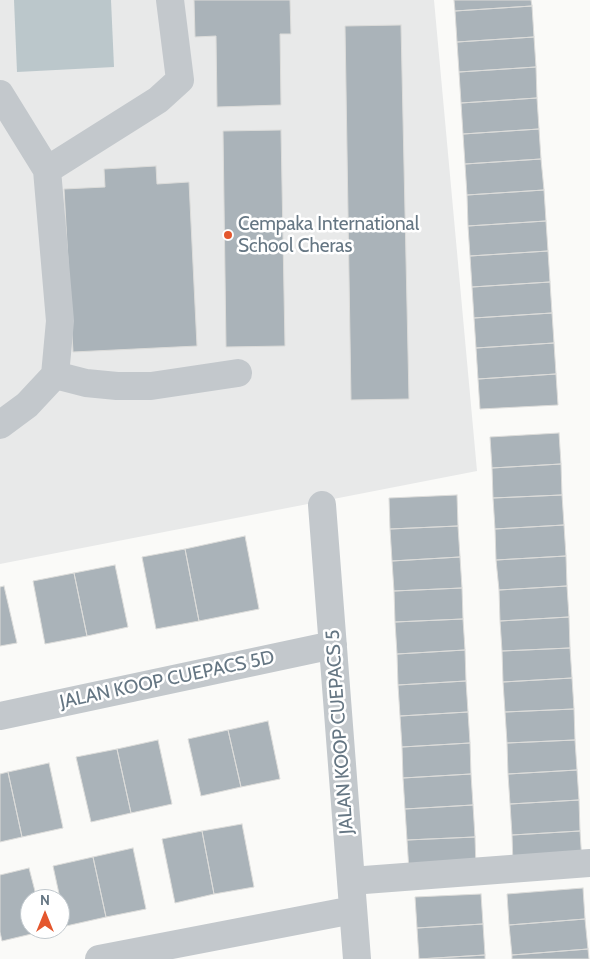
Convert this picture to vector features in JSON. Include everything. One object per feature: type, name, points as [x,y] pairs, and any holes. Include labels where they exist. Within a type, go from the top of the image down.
[{"type":"street","points":[[47,170],[158,100],[180,80],[170,0]]},
{"type":"street","points":[[0,94],[47,170],[60,321],[55,375],[28,405],[0,425]]},
{"type":"street","points":[[55,375],[86,383],[117,386],[151,386],[238,373]]},
{"type":"street","name":"JALAN KOOP CUEPACS 5","points":[[322,505],[357,959]]},
{"type":"street","name":"JALAN KOOP CUEPACS 5D","points":[[0,716],[333,645]]},
{"type":"street","points":[[351,881],[590,863]]},
{"type":"street","points":[[99,959],[354,910]]},
{"type":"shaded area","name":"Cempaka International School Cheras","points":[[0,0],[434,0],[477,471],[0,564]]},
{"type":"shaded area","points":[[14,0],[111,0],[114,67],[17,72]]},
{"type":"building","points":[[194,0],[290,0],[291,34],[280,34],[281,105],[217,107],[216,36],[195,37]]},
{"type":"building","points":[[454,0],[531,0],[532,6],[455,11]]},
{"type":"building","points":[[532,6],[534,37],[457,42],[455,11]]},
{"type":"building","points":[[401,25],[409,399],[351,400],[345,26]]},
{"type":"building","points":[[534,37],[536,67],[459,72],[457,42]]},
{"type":"building","points":[[536,67],[537,98],[461,103],[459,72]]},
{"type":"building","points":[[537,98],[539,129],[463,134],[461,103]]},
{"type":"building","points":[[539,129],[541,159],[465,164],[463,134]]},
{"type":"building","points":[[281,130],[285,346],[226,347],[223,131]]},
{"type":"building","points":[[541,159],[544,190],[467,195],[465,164]]},
{"type":"building","points":[[156,166],[157,184],[189,182],[197,346],[73,352],[64,189],[105,187],[104,169]]},
{"type":"building","points":[[544,190],[546,221],[468,226],[467,195]]},
{"type":"building","points":[[546,221],[548,251],[470,256],[468,226]]},
{"type":"building","points":[[548,251],[550,282],[472,287],[470,256]]},
{"type":"building","points":[[550,282],[552,313],[474,318],[472,287]]},
{"type":"building","points":[[552,313],[554,343],[476,348],[474,318]]},
{"type":"building","points":[[554,343],[556,374],[478,379],[476,348]]},
{"type":"building","points":[[556,374],[558,405],[480,409],[478,379]]},
{"type":"building","points":[[559,433],[561,464],[492,468],[490,437]]},
{"type":"building","points":[[561,464],[562,495],[493,498],[492,468]]},
{"type":"building","points":[[457,495],[458,526],[390,529],[389,498]]},
{"type":"building","points":[[562,495],[564,525],[495,529],[493,498]]},
{"type":"building","points":[[564,525],[566,556],[496,560],[495,529]]},
{"type":"building","points":[[458,526],[460,557],[392,561],[390,529]]},
{"type":"building","points":[[245,536],[259,609],[199,621],[185,549]]},
{"type":"building","points":[[185,549],[199,621],[156,629],[142,557]]},
{"type":"building","points":[[566,556],[567,586],[499,590],[496,560]]},
{"type":"building","points":[[460,557],[462,588],[394,591],[392,561]]},
{"type":"building","points":[[115,565],[128,627],[87,636],[74,573]]},
{"type":"building","points":[[74,573],[87,636],[45,644],[33,581]]},
{"type":"building","points":[[4,586],[17,643],[0,646],[0,587]]},
{"type":"building","points":[[567,586],[569,617],[500,621],[499,590]]},
{"type":"building","points":[[462,588],[463,619],[395,622],[394,591]]},
{"type":"building","points":[[569,617],[570,648],[502,651],[500,621]]},
{"type":"building","points":[[463,619],[465,650],[397,654],[395,622]]},
{"type":"building","points":[[570,648],[572,678],[503,682],[502,651]]},
{"type":"building","points":[[465,650],[466,681],[398,685],[397,654]]},
{"type":"building","points":[[572,678],[574,709],[505,712],[503,682]]},
{"type":"building","points":[[466,681],[468,712],[400,716],[398,685]]},
{"type":"building","points":[[574,709],[575,740],[507,743],[505,712]]},
{"type":"building","points":[[468,712],[470,743],[402,747],[400,716]]},
{"type":"building","points":[[268,721],[280,779],[241,787],[228,730]]},
{"type":"building","points":[[228,730],[241,787],[201,796],[188,739]]},
{"type":"building","points":[[158,740],[172,804],[131,813],[117,749]]},
{"type":"building","points":[[575,740],[577,770],[508,774],[507,743]]},
{"type":"building","points":[[470,743],[471,774],[403,778],[402,747]]},
{"type":"building","points":[[117,749],[131,813],[91,822],[76,757]]},
{"type":"building","points":[[49,763],[63,828],[22,837],[8,772]]},
{"type":"building","points":[[577,770],[579,800],[510,804],[508,774]]},
{"type":"building","points":[[8,772],[22,837],[0,842],[0,774]]},
{"type":"building","points":[[471,774],[473,805],[405,809],[403,778]]},
{"type":"building","points":[[579,800],[580,831],[512,835],[510,804]]},
{"type":"building","points":[[473,805],[475,837],[407,840],[405,809]]},
{"type":"building","points":[[242,824],[254,887],[214,894],[202,831]]},
{"type":"building","points":[[202,831],[214,894],[175,903],[162,839]]},
{"type":"building","points":[[580,831],[582,862],[513,865],[512,835]]},
{"type":"building","points":[[475,837],[476,868],[409,871],[407,840]]},
{"type":"building","points":[[133,848],[146,909],[106,917],[93,857]]},
{"type":"building","points":[[93,857],[106,917],[70,925],[70,889],[58,889],[53,866]]},
{"type":"building","points":[[29,868],[34,889],[20,889],[20,937],[2,941],[0,932],[0,875]]},
{"type":"building","points":[[583,888],[585,919],[509,925],[507,894]]},
{"type":"building","points":[[481,894],[483,924],[417,928],[415,897]]},
{"type":"building","points":[[585,919],[588,949],[512,955],[509,925]]},
{"type":"building","points":[[483,924],[485,955],[419,959],[417,928]]},
{"type":"building","points":[[588,949],[589,959],[512,959],[512,955]]},
{"type":"building","points":[[485,955],[485,959],[419,959]]},
{"type":"place","name":"Cempaka International School Cheras","points":[[228,235]]}]
